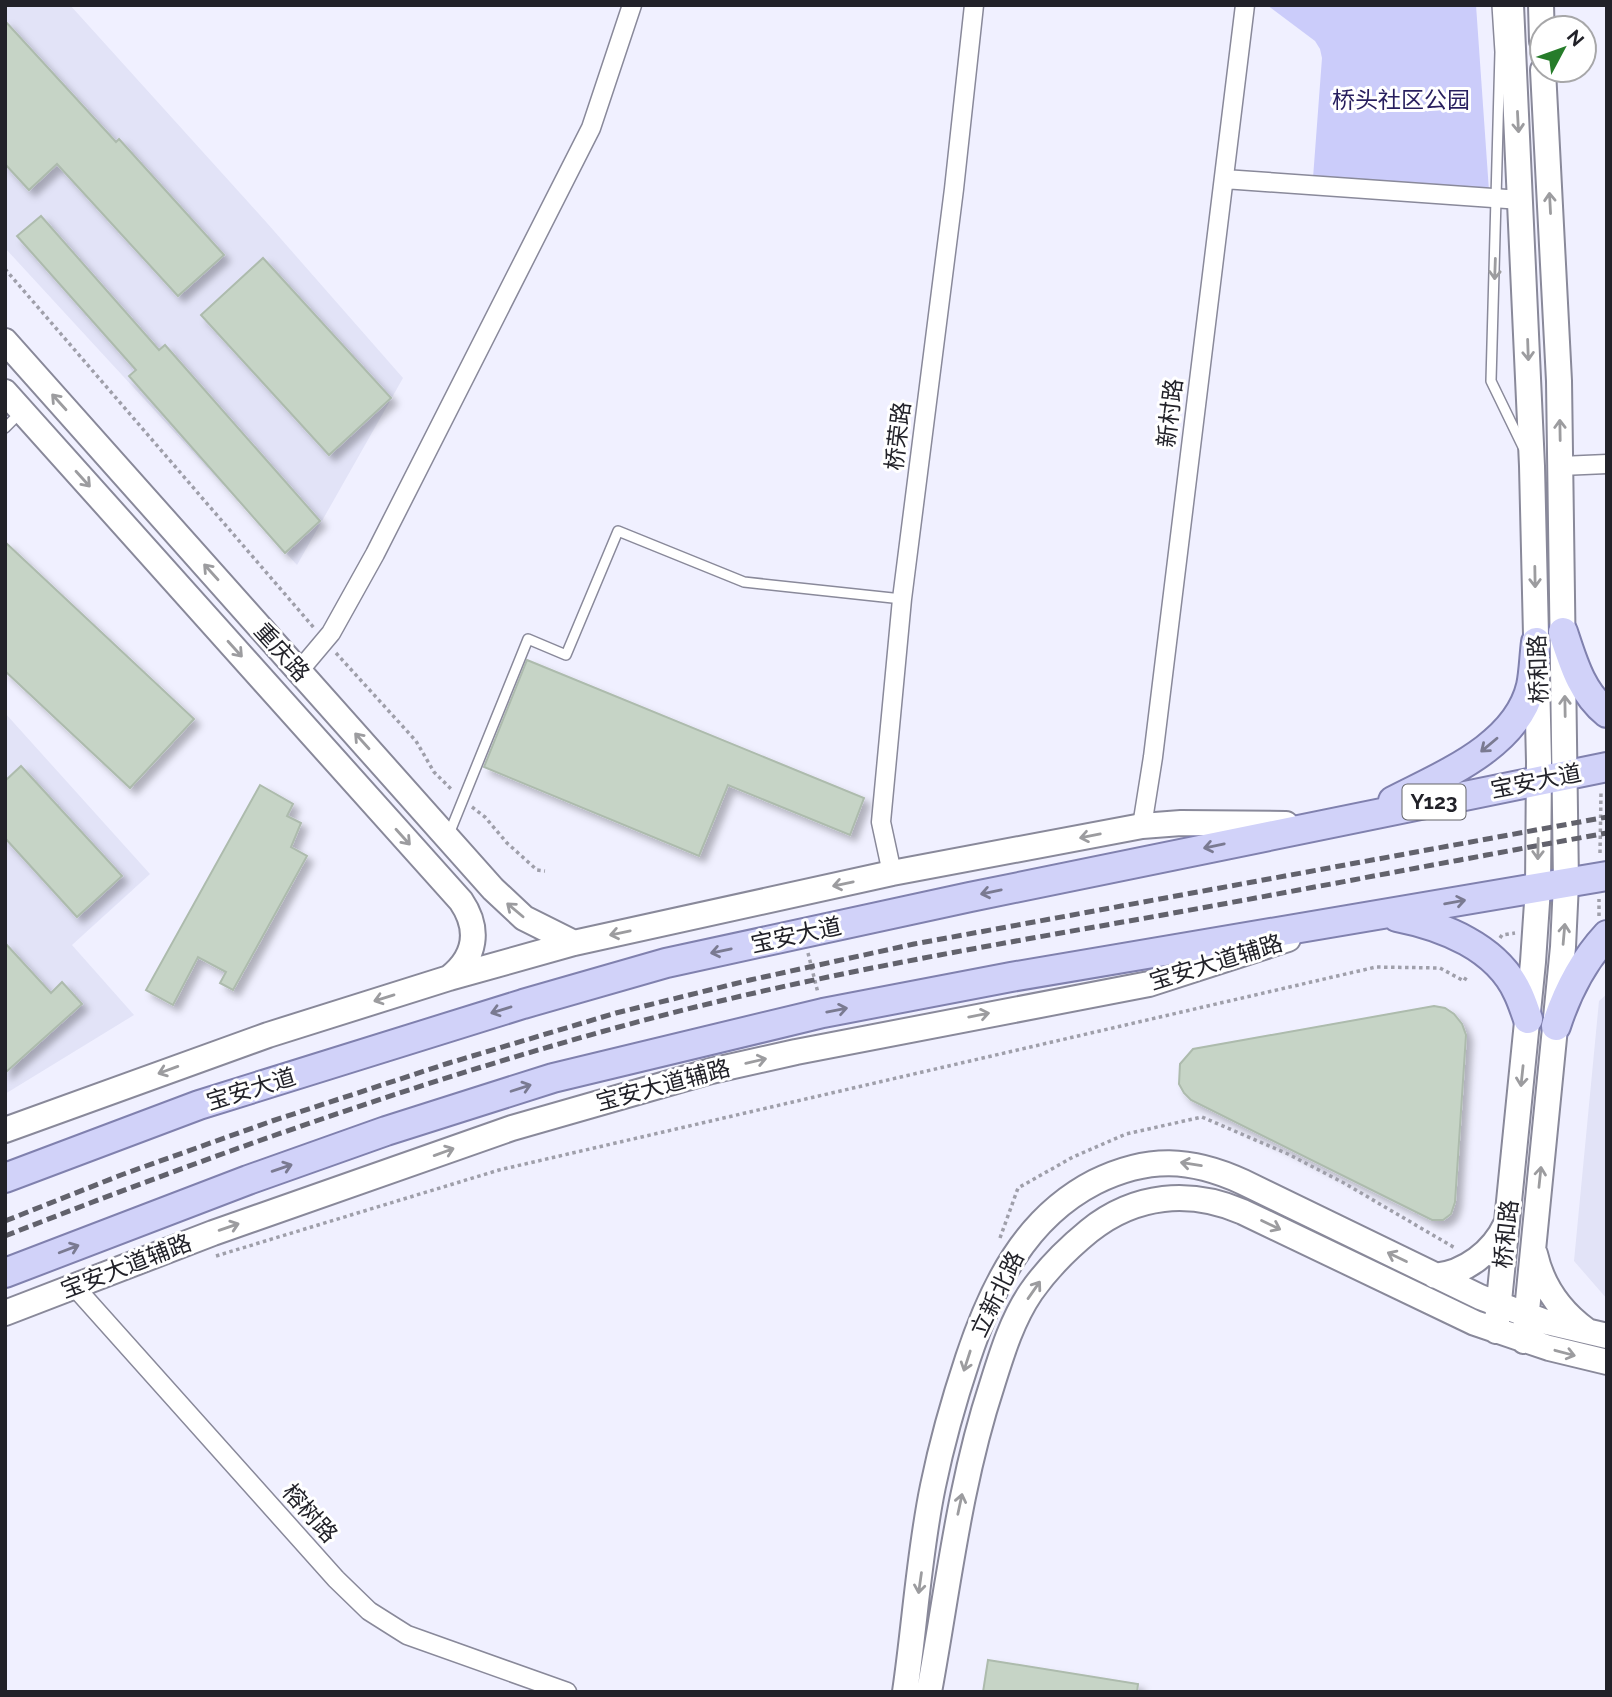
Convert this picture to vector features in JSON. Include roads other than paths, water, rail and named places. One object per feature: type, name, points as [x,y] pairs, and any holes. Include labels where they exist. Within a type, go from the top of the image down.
[{"type":"main road","name":"桥和路","points":[[1511,5],[1540,712],[1553,778],[1566,883],[1556,1026],[1524,1341]]},
{"type":"main road","name":"桥和路","points":[[1496,1331],[1528,1019],[1538,888],[1553,778],[1563,632],[1559,381],[1544,84]]},
{"type":"main road","name":"重庆路","points":[[5,341],[493,889],[524,918],[574,943]]},
{"type":"main road","name":"重庆路","points":[[5,392],[14,419],[371,801],[468,912],[473,928],[473,944],[469,957],[449,978]]},
{"type":"main road","points":[[1563,632],[1574,669],[1598,705],[1607,713]]},
{"type":"main road","points":[[1366,815],[1479,753],[1511,724],[1531,687],[1536,642]]},
{"type":"main road","name":"宝安大道","points":[[5,1178],[199,1105],[523,1004],[666,963],[1329,822],[1553,778],[1604,779]]},
{"type":"main road","points":[[371,801],[396,779]]},
{"type":"main road","name":"Y123","points":[[449,978],[574,943],[891,873],[1142,826],[1181,823],[1275,825],[1329,822]]},
{"type":"main road","points":[[5,1273],[248,1180],[386,1131],[553,1078],[823,1013],[1023,975],[1602,876]]},
{"type":"main road","points":[[1384,914],[1438,928],[1474,946],[1507,975],[1518,993],[1528,1019]]},
{"type":"main road","name":"宝安大道辅路","points":[[5,1313],[213,1233],[512,1128],[710,1071],[1149,984],[1199,970],[1339,922]]},
{"type":"main road","points":[[1556,1026],[1571,986],[1603,926]]},
{"type":"main road","points":[[5,1129],[268,1035],[449,978]]},
{"type":"main road","name":"立新北路","points":[[905,1692],[932,1488],[952,1405],[974,1341],[1003,1273],[1026,1237],[1062,1203],[1087,1186],[1130,1168],[1172,1162],[1196,1165],[1243,1182],[1499,1305],[1598,1334]]},
{"type":"main road","name":"立新北路","points":[[929,1692],[959,1505],[982,1413],[1003,1350],[1031,1293],[1051,1267],[1068,1248],[1108,1217],[1138,1203],[1162,1198],[1185,1197],[1214,1201],[1243,1212],[1496,1331],[1569,1354],[1607,1362]]},
{"type":"main road","points":[[1435,1276],[1451,1273],[1475,1261],[1497,1239],[1507,1220]]},
{"type":"main road","points":[[1533,1245],[1538,1268],[1556,1300],[1569,1316],[1598,1334]]},
{"type":"street","points":[[299,671],[325,640],[375,554],[592,128],[632,5]]},
{"type":"street","name":"桥荣路","points":[[891,873],[881,822],[902,599],[954,189],[974,5]]},
{"type":"street","name":"新村路","points":[[1142,826],[1245,5]]},
{"type":"street","points":[[1224,179],[1521,200]]},
{"type":"street","points":[[1561,466],[1607,464]]},
{"type":"street","name":"榕树路","points":[[74,1286],[336,1579],[369,1611],[407,1635],[567,1692]]},
{"type":"lane","points":[[1497,5],[1500,52],[1491,381],[1532,466]]},
{"type":"lane","points":[[448,837],[528,639],[566,655],[618,531],[744,582],[902,599]]},
{"type":"railway","points":[[5,1221],[121,1175],[272,1121],[449,1063],[616,1013],[914,944],[1607,817]]},
{"type":"railway","points":[[5,1236],[156,1178],[386,1097],[541,1049],[686,1009],[887,965],[1607,833]]},
{"type":"park label","name":"桥头社区公园","points":[[1401,100]]}]
